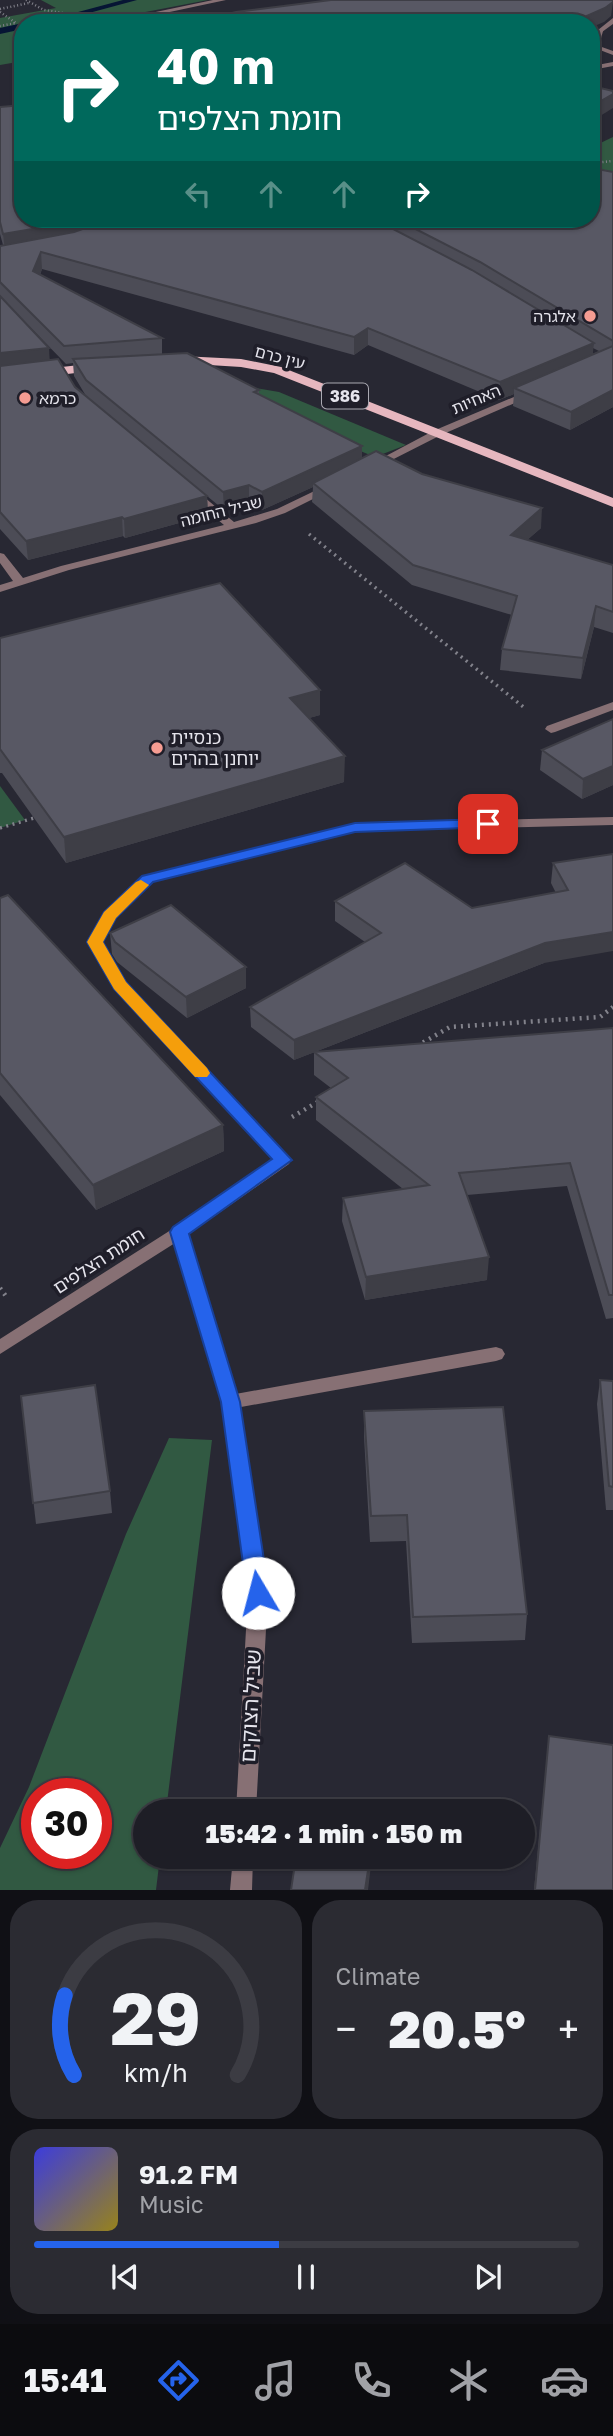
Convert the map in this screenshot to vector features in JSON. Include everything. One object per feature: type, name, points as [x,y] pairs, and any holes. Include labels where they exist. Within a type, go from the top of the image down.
[{"type":"main road","name":"עין כרם","points":[[166,361],[240,363],[277,370],[613,503]]},
{"type":"main road","points":[[0,378],[113,365]]},
{"type":"street","points":[[152,14],[223,0]]},
{"type":"street","points":[[600,31],[613,19]]},
{"type":"street","name":"האחיות","points":[[437,433],[533,392]]},
{"type":"street","points":[[365,469],[437,433]]},
{"type":"street","name":"שביל החומה","points":[[0,589],[252,521],[281,511],[341,481]]},
{"type":"street","points":[[188,489],[231,525]]},
{"type":"street","points":[[0,556],[20,582]]},
{"type":"street","points":[[551,729],[613,706]]},
{"type":"street","name":"חומת הצלפים","points":[[0,1347],[180,1232],[284,1160],[120,985],[95,942],[109,915],[148,879],[355,827],[613,821]]},
{"type":"street","name":"שביל הצוקים","points":[[180,1232],[230,1402],[258,1593],[247,1799]]},
{"type":"street","points":[[230,1402],[496,1354]]},
{"type":"street","points":[[241,1890],[242,1869]]},
{"type":"path","points":[[26,0],[44,10],[63,14]]},
{"type":"path","points":[[0,11],[30,2]]},
{"type":"path","points":[[281,511],[551,729]]},
{"type":"path","points":[[0,828],[34,818]]},
{"type":"path","points":[[414,1047],[450,1027],[600,1017],[613,1007]]},
{"type":"path","points":[[260,1135],[331,1094]]},
{"type":"green space","points":[[41,0],[208,0],[135,14],[22,14],[56,8]]},
{"type":"green space","points":[[14,16],[14,63],[0,65],[0,18]]},
{"type":"green space","points":[[613,137],[613,174],[600,170],[600,143]]},
{"type":"green space","points":[[238,385],[279,392],[406,445],[375,457],[304,428]]},
{"type":"green space","points":[[0,786],[25,820],[0,828]]},
{"type":"green space","points":[[169,1438],[212,1440],[167,1799],[133,1799],[133,1869],[159,1869],[156,1890],[0,1890],[0,1848],[21,1804],[21,1869],[112,1869],[112,1778],[32,1778],[126,1534]]},
{"type":"building","points":[[331,0],[613,0],[605,8],[591,14],[228,14]]},
{"type":"building","points":[[600,88],[613,91],[613,94],[600,101]]},
{"type":"building","points":[[14,106],[14,228],[38,228],[3,234],[0,222],[0,107]]},
{"type":"building","points":[[600,170],[613,172],[613,341],[480,262],[414,228],[600,228]]},
{"type":"building","points":[[85,228],[391,228],[472,270],[594,343],[500,382],[368,328],[354,337],[41,252],[33,271],[162,338],[64,346],[0,282],[0,246]]},
{"type":"building","points":[[0,296],[49,348],[0,353]]},
{"type":"building","points":[[613,346],[613,390],[571,412],[514,388]]},
{"type":"building","points":[[187,353],[259,390],[254,392],[362,446],[262,492],[249,485],[223,492],[86,380],[73,359]]},
{"type":"building","points":[[58,359],[75,387],[207,496],[124,519],[122,517],[26,541],[0,512],[0,366]]},
{"type":"building","points":[[376,451],[422,474],[542,508],[511,535],[613,565],[613,612],[596,606],[583,658],[502,649],[517,596],[413,565],[313,483]]},
{"type":"building","name":"כנסיית יוחנן בהרים","points":[[220,583],[320,690],[290,698],[345,756],[64,837],[0,749],[0,638]]},
{"type":"building","points":[[613,719],[613,766],[583,779],[542,750]]},
{"type":"building","points":[[613,854],[613,932],[545,943],[294,1040],[250,1007],[381,933],[335,901],[405,863],[472,908],[568,890],[553,863]]},
{"type":"building","points":[[8,895],[223,1125],[93,1185],[0,1073],[0,898]]},
{"type":"building","points":[[171,905],[246,967],[186,997],[115,942],[110,933]]},
{"type":"building","points":[[613,1028],[613,1295],[609,1295],[570,1163],[459,1173],[489,1257],[366,1277],[343,1198],[429,1185],[316,1097],[348,1078],[314,1052]]},
{"type":"building","points":[[600,1380],[613,1381],[613,1487],[609,1486]]},
{"type":"building","points":[[95,1385],[110,1491],[33,1503],[21,1396]]},
{"type":"building","points":[[503,1407],[527,1614],[413,1617],[407,1515],[371,1516],[364,1411]]},
{"type":"building","points":[[549,1736],[613,1745],[613,1890],[535,1890]]},
{"type":"building","points":[[294,1869],[368,1869],[365,1890],[291,1890]]},
{"type":"waterway","points":[[77,14],[133,0]]},
{"type":"waterway","points":[[0,31],[14,28]]},
{"type":"slow traffic","points":[[141,885],[109,915],[95,942],[120,985],[201,1073]]},
{"type":"place","name":"אלגרה","points":[[590,316]]},
{"type":"place","name":"כרמא","points":[[25,398]]},
{"type":"place","name":"כנסיית יוחנן בהרים","points":[[157,748]]},
{"type":"route","points":[[258,1593],[230,1402],[180,1232],[284,1160],[120,985],[95,942],[109,915],[148,879],[355,827],[488,824]]}]
